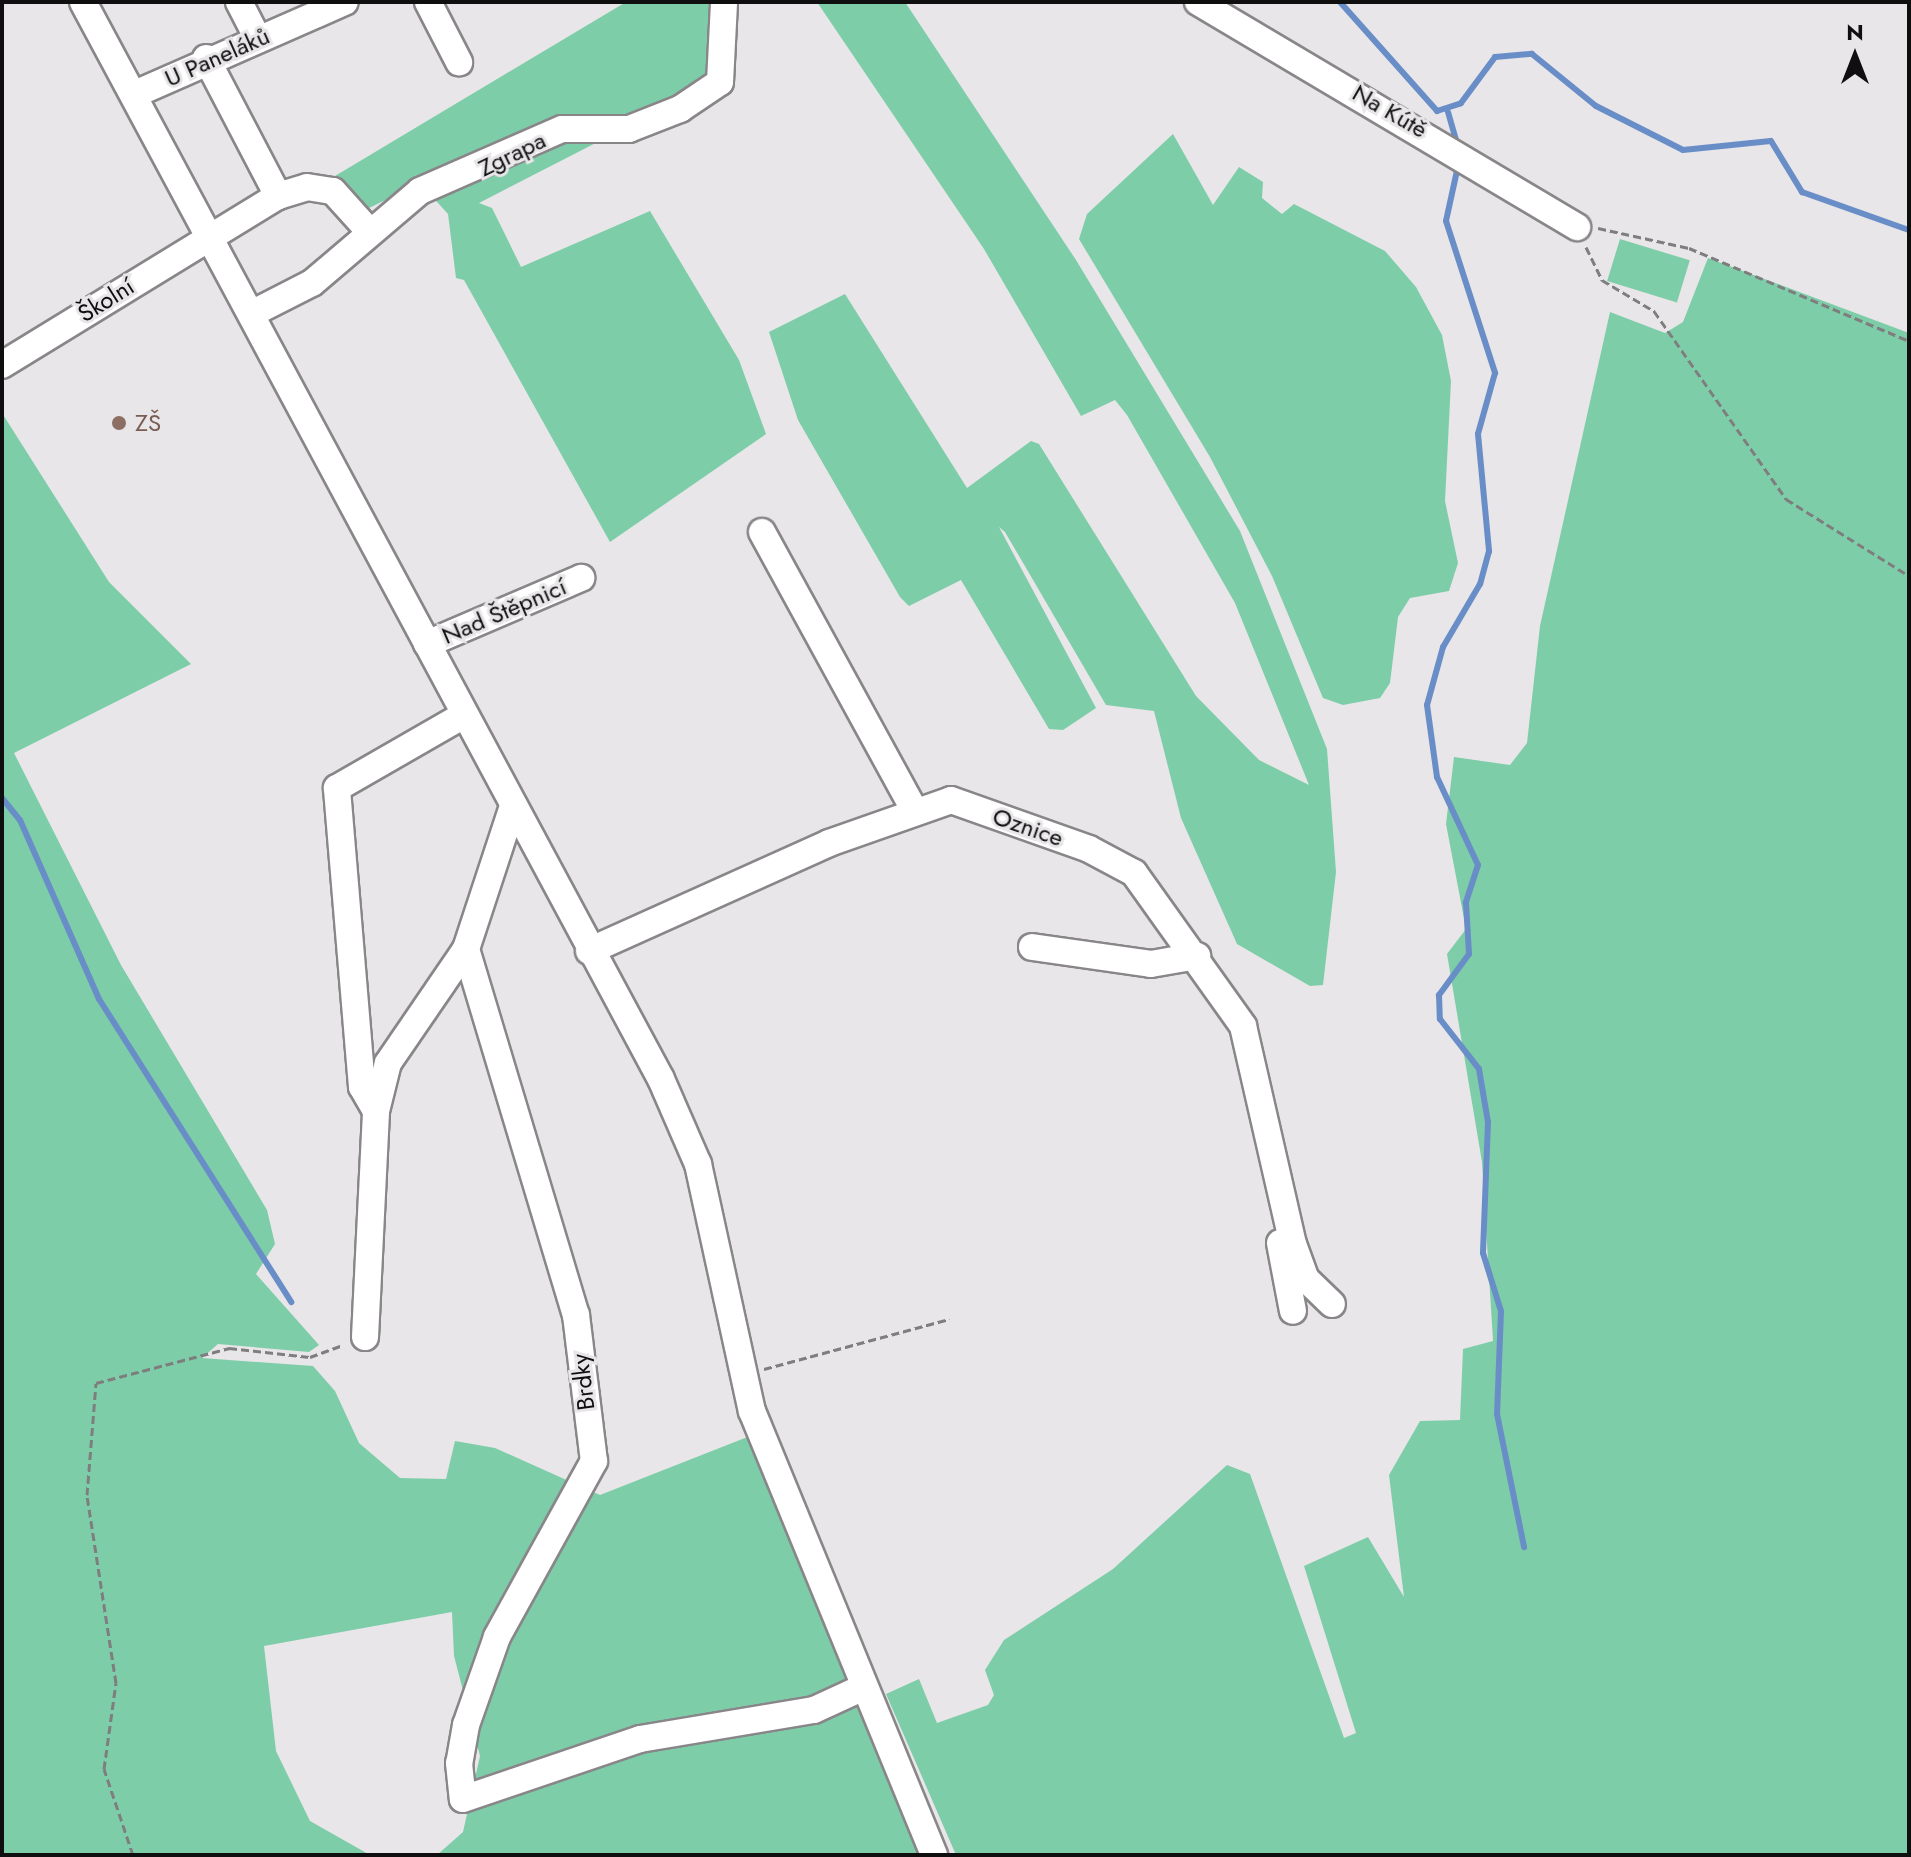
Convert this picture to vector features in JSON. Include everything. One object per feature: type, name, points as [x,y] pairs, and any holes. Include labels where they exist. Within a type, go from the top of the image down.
[{"type":"street","points":[[83,2],[255,312],[698,1164],[741,1376],[934,1855]]},
{"type":"street","points":[[239,2],[258,39]]},
{"type":"street","name":"U Paneláků","points":[[135,94],[206,58],[345,2]]},
{"type":"street","points":[[428,2],[459,62]]},
{"type":"street","name":"Zgrapa","points":[[255,312],[312,283],[369,231],[420,191],[562,129],[629,129],[680,109],[720,82],[724,2]]},
{"type":"street","name":"Na Kútě","points":[[1198,2],[1577,227]]},
{"type":"street","points":[[206,58],[278,196]]},
{"type":"street","name":"Školní","points":[[2,365],[278,196],[307,187],[333,191],[369,231]]},
{"type":"street","points":[[762,532],[915,811]]},
{"type":"street","name":"Nad Štěpnicí","points":[[427,644],[581,578]]},
{"type":"street","points":[[376,1111],[362,1087],[337,788],[464,715]]},
{"type":"street","name":"Oznice","points":[[589,951],[915,811],[951,800],[1089,849],[1134,873],[1197,956],[1254,1051],[1296,1294],[1332,1304]]},
{"type":"street","points":[[365,1337],[376,1111],[388,1063],[466,949],[512,809]]},
{"type":"street","points":[[1032,947],[1151,964],[1197,956]]},
{"type":"street","name":"Brdky","points":[[466,949],[576,1315],[594,1461],[497,1637],[466,1725],[459,1763],[463,1799],[640,1739],[814,1710],[864,1687]]},
{"type":"path","points":[[1577,227],[1689,248],[1909,341]]},
{"type":"path","points":[[1577,227],[1602,280],[1654,311],[1786,499],[1909,576]]},
{"type":"path","points":[[741,1376],[949,1319]]},
{"type":"path","points":[[133,1855],[104,1769],[116,1683],[87,1495],[96,1383],[229,1348],[310,1357],[365,1337]]},
{"type":"green space","points":[[626,2],[717,2],[708,71],[697,91],[479,203],[492,208],[521,267],[650,211],[739,360],[766,434],[610,542],[464,280],[456,278],[448,214],[420,183],[367,209],[335,176]]},
{"type":"green space","points":[[817,2],[905,2],[1076,260],[1240,531],[1327,749],[1336,872],[1323,985],[1310,986],[1237,944],[1181,818],[1154,711],[1106,705],[1005,532],[999,527],[1096,708],[1063,730],[1049,729],[961,580],[909,606],[900,597],[798,420],[769,332],[845,294],[967,488],[1031,441],[1039,444],[1196,696],[1259,760],[1309,785],[1235,603],[1127,415],[1115,400],[1081,416],[984,249]]},
{"type":"green space","points":[[1173,134],[1213,205],[1239,167],[1263,182],[1262,198],[1282,214],[1294,204],[1385,251],[1416,287],[1442,335],[1451,381],[1445,501],[1458,563],[1449,591],[1410,598],[1398,617],[1390,683],[1380,698],[1343,705],[1323,698],[1272,576],[1210,457],[1079,239],[1087,214]]},
{"type":"green space","points":[[1620,239],[1690,260],[1677,302],[1607,281]]},
{"type":"green space","points":[[1708,258],[1909,333],[1909,1855],[956,1855],[886,1694],[919,1679],[937,1723],[988,1705],[994,1695],[985,1670],[1004,1640],[1113,1569],[1227,1465],[1250,1474],[1344,1738],[1356,1733],[1304,1566],[1368,1537],[1404,1597],[1389,1475],[1420,1421],[1460,1420],[1463,1349],[1493,1341],[1482,1162],[1447,954],[1466,929],[1446,824],[1454,757],[1510,765],[1527,743],[1540,626],[1610,312],[1665,333],[1683,322]]},
{"type":"green space","points":[[2,413],[109,582],[191,664],[14,753],[121,965],[267,1210],[275,1244],[256,1274],[319,1345],[309,1352],[218,1344],[202,1358],[313,1366],[335,1391],[359,1443],[400,1478],[446,1479],[455,1441],[495,1448],[600,1495],[750,1436],[922,1855],[437,1855],[463,1832],[480,1756],[454,1656],[452,1612],[264,1646],[276,1751],[310,1821],[370,1855],[2,1855]]},
{"type":"waterway","points":[[1340,2],[1437,111],[1461,103],[1495,57],[1532,54],[1596,106],[1683,150],[1771,141],[1802,192],[1909,230]]},
{"type":"waterway","points":[[1448,112],[1456,140]]},
{"type":"waterway","points":[[1458,166],[1446,221],[1495,373],[1478,434],[1489,551],[1480,584],[1443,647],[1427,705],[1437,777],[1478,865],[1466,903],[1469,954],[1439,995],[1440,1019],[1479,1069],[1488,1122],[1483,1253],[1501,1311],[1497,1414],[1524,1547]]},
{"type":"waterway","points":[[2,798],[20,820],[99,999],[291,1302]]},
{"type":"place","name":"ZŠ","points":[[119,423]]}]
